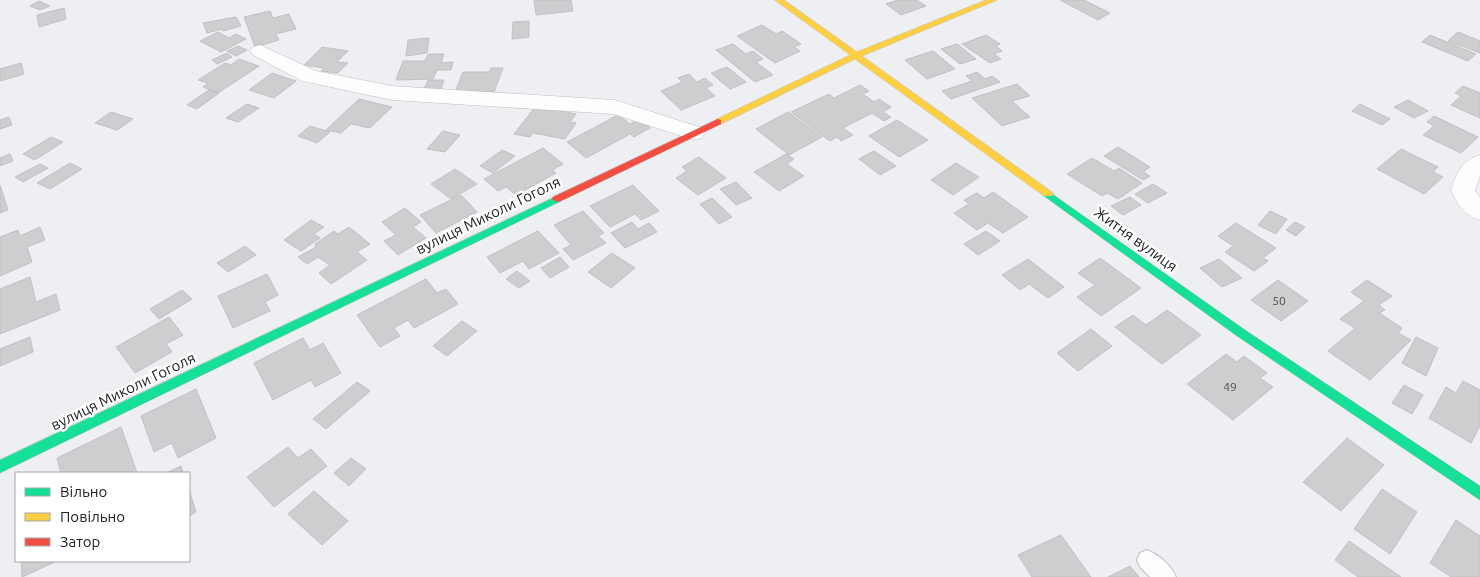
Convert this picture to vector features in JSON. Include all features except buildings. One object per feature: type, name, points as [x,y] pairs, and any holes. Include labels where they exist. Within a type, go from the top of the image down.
[{"type":"street","name":"Житня вулиця","points":[[779,0],[1241,334],[1480,494]]},
{"type":"street","name":"вулиця Миколи Гоголя","points":[[0,467],[856,55],[993,0]]},
{"type":"street","points":[[260,51],[310,76],[392,93],[615,107],[694,133]]},
{"type":"street","points":[[1480,163],[1468,174],[1463,190],[1469,203],[1480,211]]},
{"type":"lane","points":[[1147,560],[1165,577]]},
{"type":"traffic: fast","points":[[1048,194],[1241,333],[1480,494]]},
{"type":"traffic: fast","points":[[0,467],[557,199]]},
{"type":"traffic: slow","points":[[779,0],[1048,194]]},
{"type":"traffic: slow","points":[[718,122],[857,55],[993,0]]},
{"type":"traffic: jam","points":[[557,199],[718,122]]}]
